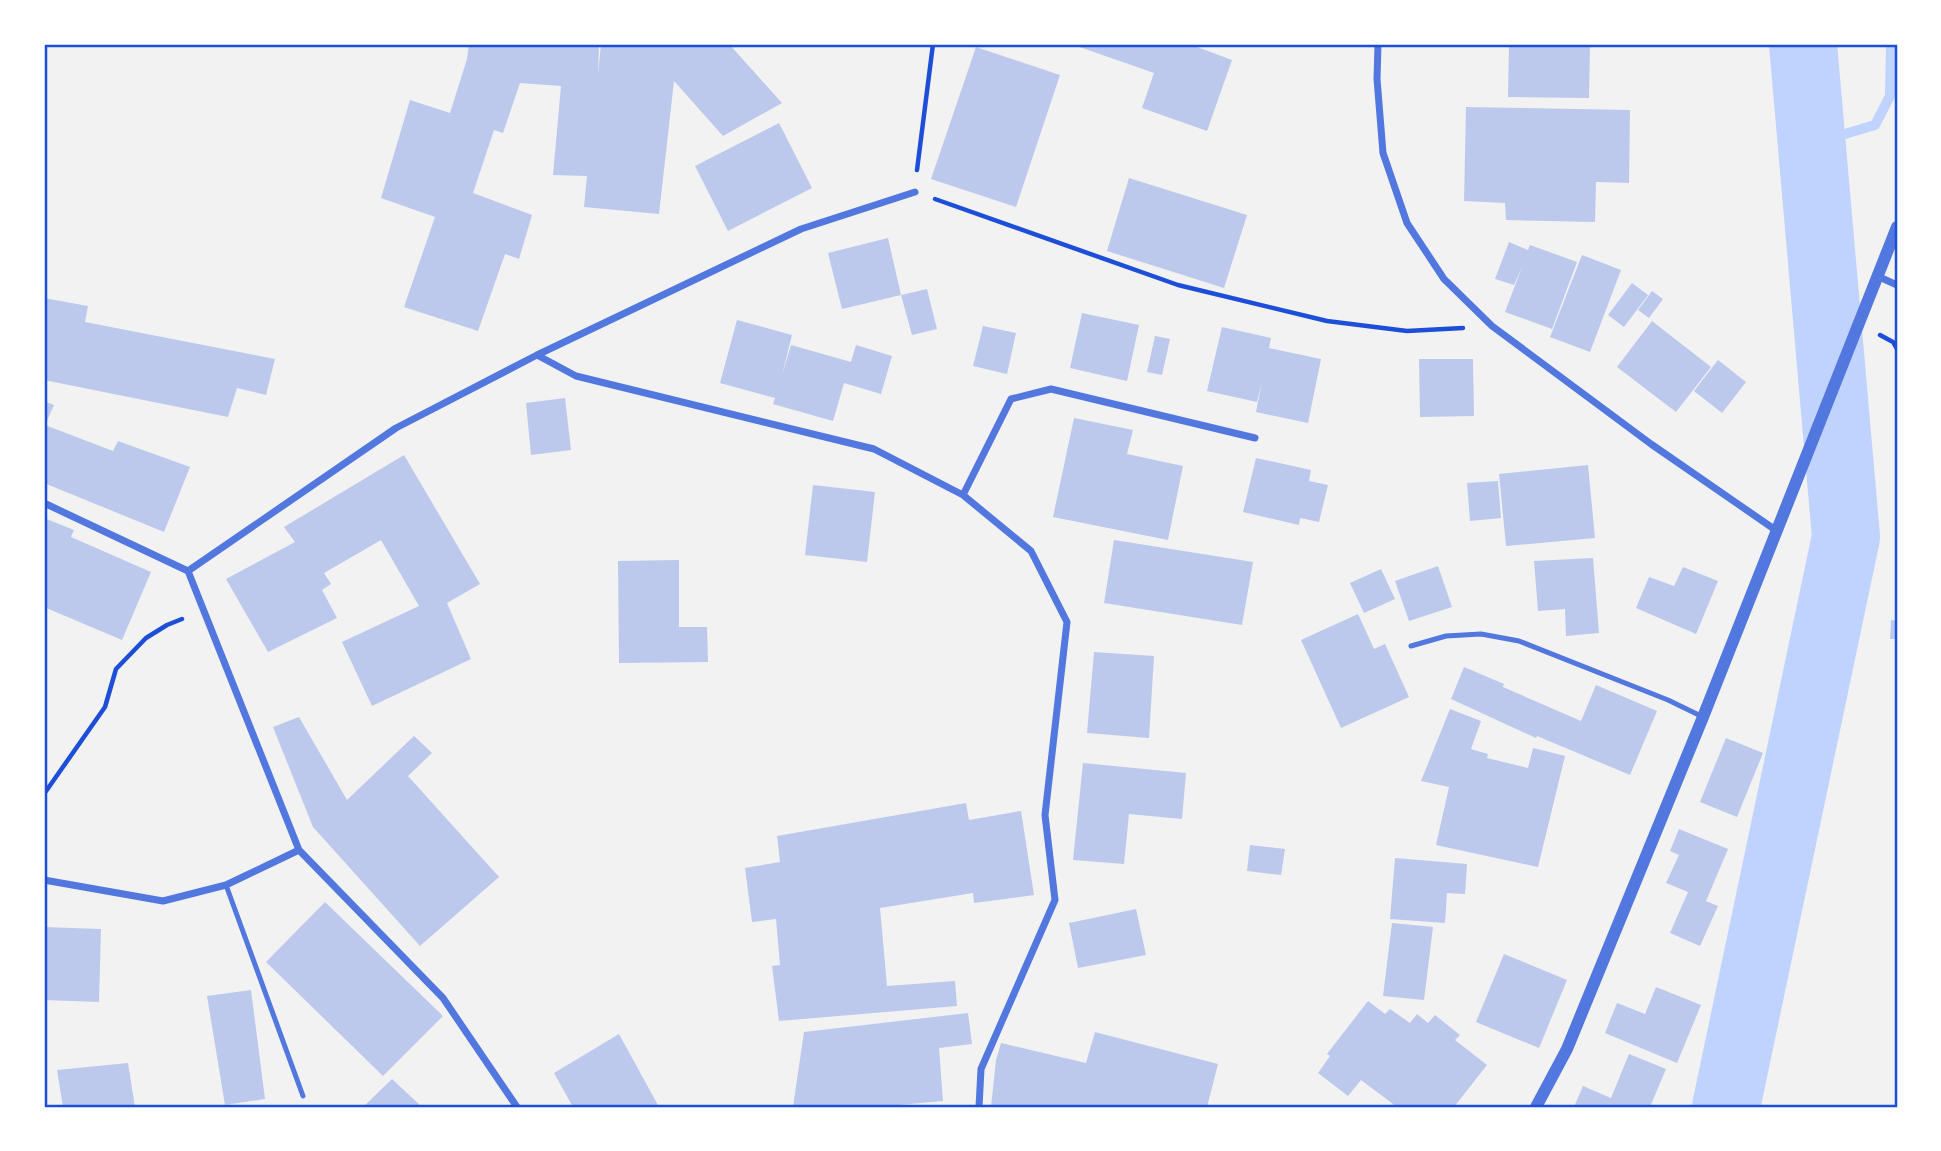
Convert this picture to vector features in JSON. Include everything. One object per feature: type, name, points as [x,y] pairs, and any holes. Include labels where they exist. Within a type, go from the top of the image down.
[{"type":"street","points":[[1378,44],[1377,79],[1383,153],[1407,223],[1444,279],[1492,326],[1651,444],[1777,531]]},
{"type":"street","points":[[188,570],[396,428],[537,355],[800,229],[915,192]]},
{"type":"street","points":[[1536,1107],[1567,1049],[1703,717],[1897,227]]},
{"type":"street","points":[[1877,276],[1897,285]]},
{"type":"street","points":[[537,355],[576,376],[874,449],[963,495],[1031,551],[1067,622],[1045,815],[1055,900],[981,1069],[979,1107]]},
{"type":"street","points":[[963,495],[1011,399],[1051,389],[1255,438]]},
{"type":"street","points":[[44,503],[188,570],[299,850],[443,998],[517,1107]]},
{"type":"street","points":[[44,880],[163,901],[226,885],[299,850]]},
{"type":"lane","points":[[1411,646],[1446,636],[1482,634],[1519,641],[1668,700],[1703,717]]},
{"type":"lane","points":[[226,885],[303,1096]]},
{"type":"path","points":[[933,44],[915,192],[1178,285],[1327,321],[1407,331],[1492,326]]},
{"type":"path","points":[[44,794],[105,707],[116,668],[146,638],[183,618]]},
{"type":"building","points":[[469,44],[599,44],[598,74],[601,44],[729,44],[782,103],[723,136],[674,81],[659,214],[584,207],[587,176],[553,175],[561,86],[520,83],[503,133],[494,130],[473,193],[532,215],[519,259],[505,254],[478,331],[404,307],[435,217],[381,198],[410,100],[450,113]]},
{"type":"building","points":[[1071,44],[1189,44],[1232,60],[1207,131],[1142,108],[1154,73]]},
{"type":"building","points":[[1509,44],[1590,44],[1589,98],[1508,97]]},
{"type":"building","points":[[976,47],[1060,75],[1016,207],[931,179]]},
{"type":"building","points":[[1466,107],[1630,110],[1629,183],[1596,182],[1595,222],[1506,220],[1505,203],[1464,201]]},
{"type":"building","points":[[779,123],[812,188],[728,231],[695,166]]},
{"type":"building","points":[[1129,178],[1247,215],[1224,288],[1107,251]]},
{"type":"building","points":[[888,238],[901,295],[842,309],[828,253]]},
{"type":"building","points":[[1509,242],[1528,250],[1530,245],[1577,262],[1552,329],[1505,312],[1522,267],[1514,285],[1495,279]]},
{"type":"building","points":[[1582,255],[1621,270],[1590,352],[1550,337]]},
{"type":"building","points":[[1632,283],[1648,295],[1624,327],[1608,315]]},
{"type":"building","points":[[927,289],[937,329],[912,335],[901,295]]},
{"type":"building","points":[[1652,291],[1663,299],[1649,318],[1638,310]]},
{"type":"building","points":[[44,298],[88,306],[85,322],[275,359],[266,395],[237,388],[228,417],[44,380]]},
{"type":"building","points":[[1082,313],[1139,325],[1127,381],[1070,368]]},
{"type":"building","points":[[737,320],[792,335],[782,375],[791,345],[851,362],[856,345],[892,356],[881,394],[844,383],[833,421],[773,404],[775,398],[720,383]]},
{"type":"building","points":[[1652,321],[1711,367],[1676,412],[1617,367]]},
{"type":"building","points":[[983,326],[1016,333],[1007,374],[973,366]]},
{"type":"building","points":[[1222,327],[1271,338],[1269,348],[1321,359],[1308,423],[1256,412],[1262,382],[1257,402],[1207,391]]},
{"type":"building","points":[[1155,336],[1170,339],[1162,375],[1147,372]]},
{"type":"building","points":[[1419,359],[1473,359],[1474,416],[1420,417]]},
{"type":"building","points":[[1718,360],[1746,382],[1722,413],[1694,391]]},
{"type":"building","points":[[565,398],[571,450],[531,455],[526,403]]},
{"type":"building","points":[[44,401],[54,405],[45,425],[113,451],[118,441],[190,467],[164,532],[44,483]]},
{"type":"building","points":[[1074,418],[1133,430],[1127,454],[1183,466],[1168,540],[1053,517]]},
{"type":"building","points":[[404,455],[480,584],[447,603],[471,659],[372,706],[342,642],[419,606],[381,540],[324,573],[331,584],[322,590],[337,618],[268,652],[226,579],[295,542],[284,527]]},
{"type":"building","points":[[1256,458],[1311,470],[1309,481],[1328,485],[1319,522],[1300,518],[1299,525],[1243,512]]},
{"type":"building","points":[[1588,465],[1595,538],[1506,546],[1499,474]]},
{"type":"building","points":[[1498,481],[1501,518],[1470,521],[1467,483]]},
{"type":"building","points":[[813,485],[875,492],[867,562],[805,555]]},
{"type":"building","points":[[44,518],[74,530],[71,537],[151,572],[122,640],[44,607]]},
{"type":"building","points":[[1114,540],[1253,562],[1242,625],[1104,603]]},
{"type":"building","points":[[1593,558],[1599,633],[1566,636],[1565,609],[1538,611],[1534,561]]},
{"type":"building","points":[[679,560],[679,627],[707,627],[708,662],[619,663],[618,561]]},
{"type":"building","points":[[1438,566],[1452,607],[1409,621],[1395,581]]},
{"type":"building","points":[[1683,567],[1718,581],[1696,634],[1636,608],[1649,577],[1674,586]]},
{"type":"building","points":[[1381,569],[1395,599],[1364,613],[1350,583]]},
{"type":"building","points":[[1358,614],[1374,649],[1385,644],[1409,697],[1341,728],[1301,640]]},
{"type":"building","points":[[1891,620],[1897,621],[1897,639],[1890,639]]},
{"type":"building","points":[[1094,652],[1154,656],[1149,738],[1087,733]]},
{"type":"building","points":[[1464,667],[1581,721],[1596,685],[1657,711],[1630,775],[1537,736],[1536,738],[1451,699]]},
{"type":"building","points":[[1450,709],[1481,721],[1471,749],[1488,754],[1487,758],[1528,768],[1533,748],[1565,756],[1538,867],[1436,845],[1449,787],[1421,781]]},
{"type":"building","points":[[299,717],[347,800],[414,736],[432,753],[408,776],[499,877],[420,946],[313,827],[273,727]]},
{"type":"building","points":[[1726,738],[1763,753],[1737,817],[1700,802]]},
{"type":"building","points":[[1083,763],[1186,773],[1182,819],[1129,814],[1124,864],[1073,860]]},
{"type":"building","points":[[966,803],[969,820],[1021,811],[1034,895],[974,903],[973,893],[880,908],[887,986],[955,981],[957,1006],[779,1021],[772,966],[780,965],[776,919],[752,922],[745,868],[780,862],[777,836]]},
{"type":"building","points":[[1679,829],[1728,849],[1706,901],[1718,906],[1700,946],[1670,933],[1688,892],[1666,883],[1679,855],[1670,851]]},
{"type":"building","points":[[1250,845],[1285,849],[1281,875],[1247,871]]},
{"type":"building","points":[[1395,858],[1467,864],[1465,894],[1447,893],[1445,923],[1390,919]]},
{"type":"building","points":[[325,902],[443,1016],[383,1076],[266,962]]},
{"type":"building","points":[[1136,909],[1146,955],[1078,968],[1069,923]]},
{"type":"building","points":[[1392,923],[1433,927],[1424,1000],[1383,996]]},
{"type":"building","points":[[44,927],[101,929],[99,1002],[44,1000]]},
{"type":"building","points":[[1504,954],[1567,980],[1539,1048],[1476,1022]]},
{"type":"building","points":[[1656,987],[1701,1005],[1677,1063],[1605,1033],[1617,1003],[1645,1014]]},
{"type":"building","points":[[251,990],[265,1099],[225,1105],[207,996]]},
{"type":"building","points":[[1368,1001],[1385,1014],[1390,1009],[1410,1023],[1417,1014],[1428,1023],[1435,1015],[1460,1035],[1455,1040],[1487,1065],[1454,1107],[1397,1107],[1361,1080],[1348,1096],[1318,1073],[1330,1056],[1327,1054]]},
{"type":"building","points":[[968,1013],[972,1044],[939,1048],[943,1101],[877,1107],[793,1107],[804,1032]]},
{"type":"building","points":[[1095,1032],[1218,1064],[1207,1107],[991,1107],[996,1060],[1001,1043],[1086,1063]]},
{"type":"building","points":[[619,1034],[659,1107],[573,1107],[554,1073]]},
{"type":"building","points":[[1629,1054],[1666,1069],[1650,1107],[1574,1107],[1583,1086],[1611,1098]]},
{"type":"building","points":[[128,1063],[135,1107],[63,1107],[57,1070]]},
{"type":"building","points":[[392,1079],[422,1107],[363,1107]]},
{"type":"waterway","points":[[1726,1107],[1846,537],[1803,44]]},
{"type":"waterway","points":[[1811,144],[1875,125],[1890,96],[1891,44]]}]
